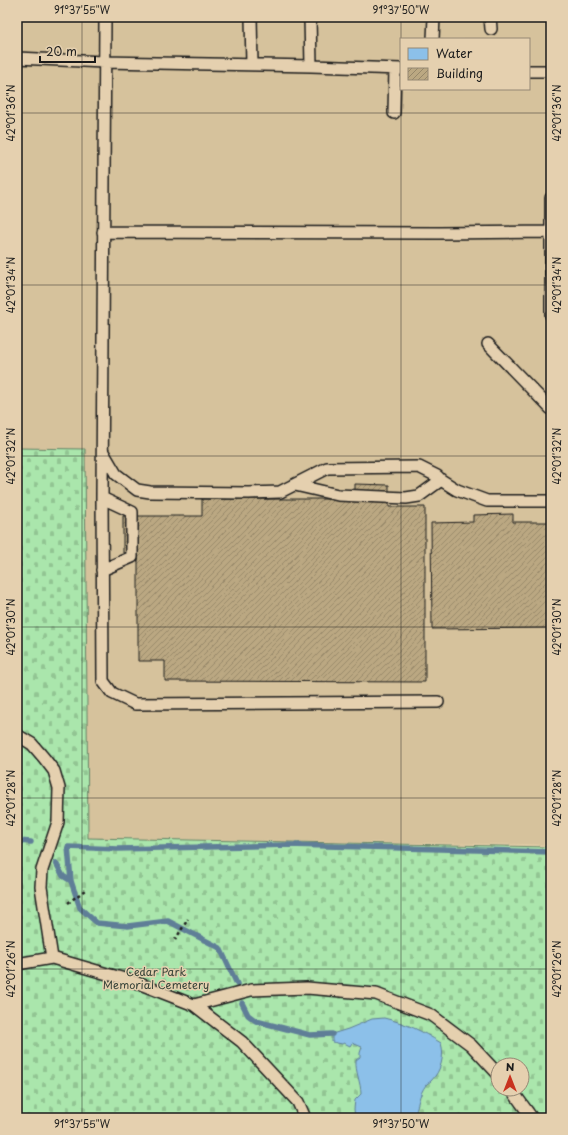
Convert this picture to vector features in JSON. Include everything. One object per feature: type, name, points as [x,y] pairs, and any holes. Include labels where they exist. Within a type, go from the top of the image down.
[{"type":"lane","points":[[105,17],[102,452],[103,681],[112,693],[135,704],[438,702]]},
{"type":"lane","points":[[250,17],[252,65]]},
{"type":"lane","points":[[310,17],[311,66]]},
{"type":"lane","points":[[433,38],[434,17]]},
{"type":"lane","points":[[490,17],[491,29]]},
{"type":"lane","points":[[17,58],[104,62],[398,69],[394,113]]},
{"type":"lane","points":[[530,71],[551,71]]},
{"type":"lane","points":[[551,198],[551,315]]},
{"type":"lane","points":[[103,232],[551,232]]},
{"type":"lane","points":[[488,344],[551,409]]},
{"type":"lane","points":[[102,452],[116,474],[137,490],[150,492],[280,492],[327,468],[419,467],[457,490],[487,501],[551,501]]},
{"type":"lane","points":[[295,485],[338,495],[406,498],[419,496],[441,480]]},
{"type":"lane","points":[[102,498],[132,512],[132,558],[102,570]]},
{"type":"lane","points":[[17,735],[32,744],[44,758],[54,771],[59,788],[58,822],[42,870],[41,887],[52,958]]},
{"type":"lane","points":[[17,964],[52,958],[135,982],[194,1005],[242,1042],[298,1102],[305,1118]]},
{"type":"lane","points":[[194,1005],[251,990],[307,988],[376,994],[431,1015],[471,1045],[490,1065]]},
{"type":"lane","points":[[517,1097],[532,1118]]},
{"type":"path","points":[[68,902],[85,890]]},
{"type":"path","points":[[175,940],[188,919]]},
{"type":"shaded area","points":[[17,17],[551,17],[551,845],[88,838],[85,450],[17,448]]},
{"type":"green space","name":"Cedar Park Memorial Cemetery","points":[[17,448],[85,449],[88,838],[551,847],[551,1118],[17,1118]]},
{"type":"water","points":[[384,1018],[414,1028],[441,1043],[443,1053],[440,1068],[431,1081],[426,1084],[422,1092],[415,1118],[355,1118],[355,1100],[361,1094],[356,1069],[356,1060],[360,1057],[362,1047],[352,1043],[350,1046],[344,1043],[332,1042],[332,1034],[372,1019]]},
{"type":"building","points":[[355,484],[389,485],[389,507],[425,507],[425,682],[165,681],[165,661],[138,661],[138,553],[123,553],[123,516],[202,516],[202,499],[355,499]]},
{"type":"building","points":[[513,514],[513,522],[551,522],[551,628],[432,629],[431,523],[473,522],[473,515]]},
{"type":"waterway","points":[[17,841],[31,842]]},
{"type":"waterway","points":[[237,984],[220,948],[168,921],[128,926],[97,923],[80,908],[71,881],[68,847],[118,849],[289,845],[551,852]]},
{"type":"waterway","points":[[56,863],[63,876],[71,881]]},
{"type":"waterway","points":[[242,1003],[248,1015],[256,1021],[310,1035],[332,1034]]}]
